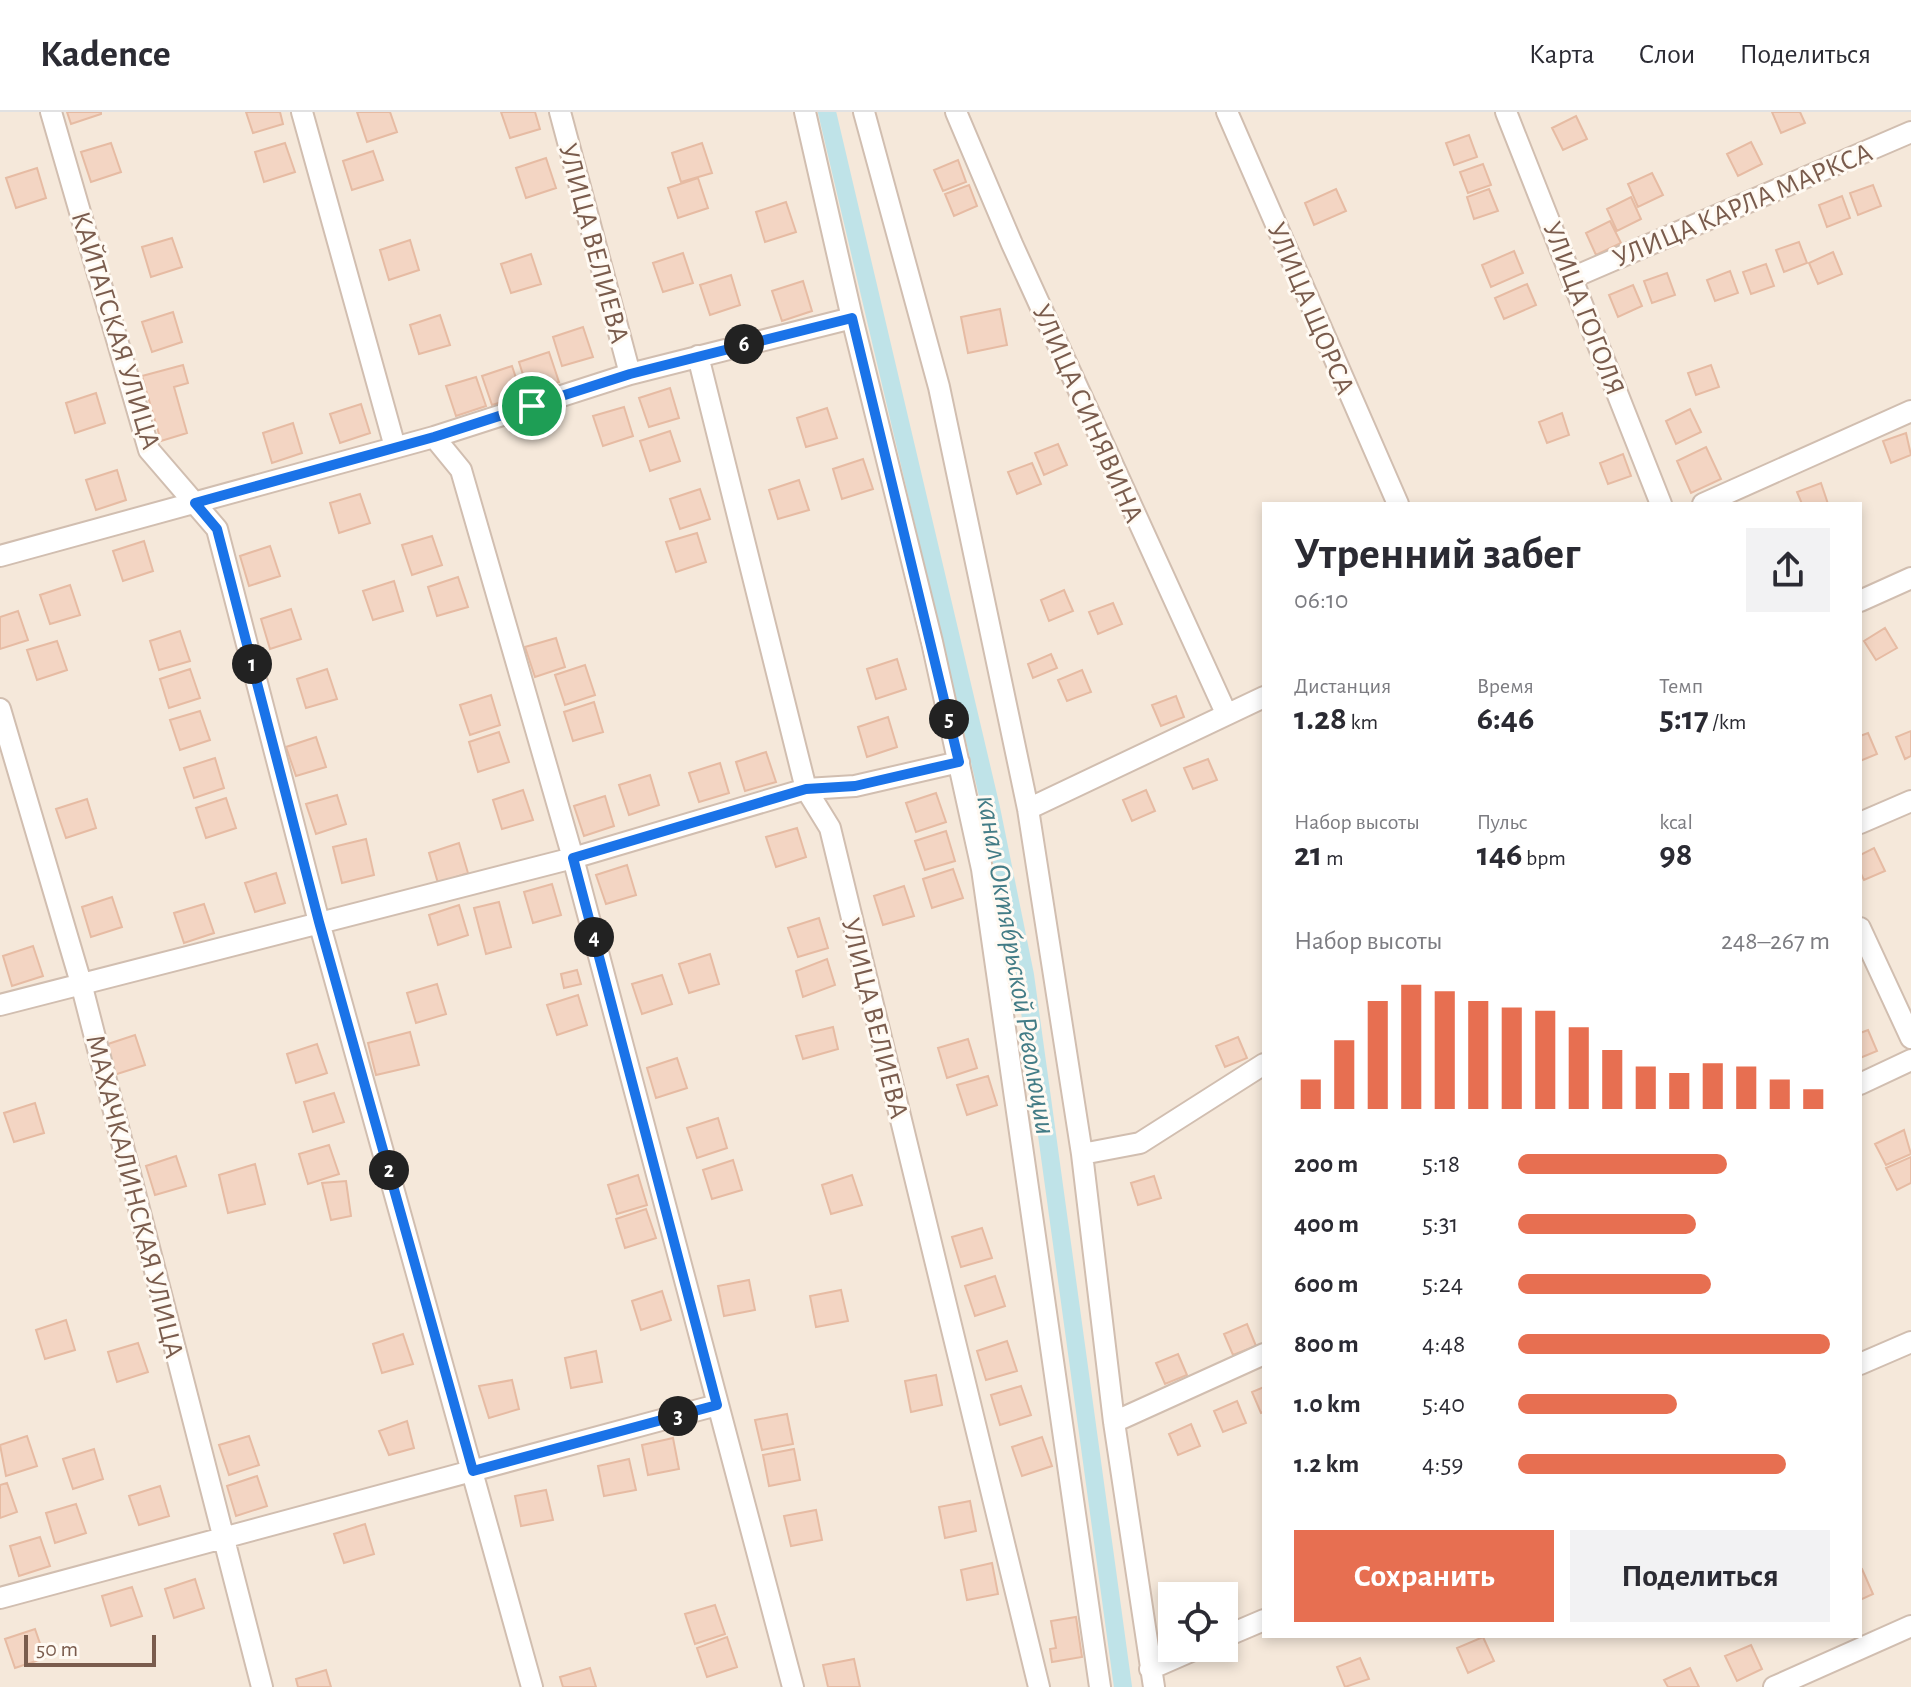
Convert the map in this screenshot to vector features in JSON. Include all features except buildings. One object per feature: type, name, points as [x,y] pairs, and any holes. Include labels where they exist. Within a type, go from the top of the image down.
[{"type":"street","name":"КАЙТАГСКАЯ УЛИЦА","points":[[51,112],[149,450],[217,529],[319,922],[532,1687]]},
{"type":"street","points":[[302,112],[395,447]]},
{"type":"street","name":"УЛИЦА ВЕЛИЕВА","points":[[560,112],[630,374]]},
{"type":"street","points":[[805,112],[959,762],[987,900],[1100,1687]]},
{"type":"street","points":[[864,112],[939,387],[1028,809],[1082,1154],[1114,1422],[1152,1678],[1177,1662]]},
{"type":"street","name":"УЛИЦА СИНЯВИНА","points":[[956,112],[1012,244],[1226,713]]},
{"type":"street","name":"УЛИЦА ЩОРСА","points":[[1227,112],[1397,502]]},
{"type":"street","name":"УЛИЦА ГОГОЛЯ","points":[[1506,112],[1574,277],[1660,502]]},
{"type":"street","name":"УЛИЦА КАРЛА МАРКСА","points":[[1574,277],[1911,132]]},
{"type":"street","points":[[0,556],[434,437],[630,374],[852,318]]},
{"type":"street","name":"УЛИЦА ВЕЛИЕВА","points":[[698,356],[806,789],[830,828],[1039,1687]]},
{"type":"street","points":[[1707,502],[1911,411]]},
{"type":"street","points":[[434,437],[461,470],[573,858],[793,1687]]},
{"type":"street","points":[[1862,600],[1911,578]]},
{"type":"street","points":[[1028,809],[1262,698]]},
{"type":"street","name":"МАХАЧКАЛИНСКАЯ УЛИЦА","points":[[0,709],[81,983],[262,1687]]},
{"type":"street","points":[[0,1005],[573,858],[806,789],[855,786],[959,762]]},
{"type":"street","points":[[1862,822],[1911,801]]},
{"type":"street","points":[[1862,932],[1911,1038]]},
{"type":"street","points":[[1862,1083],[1911,1060]]},
{"type":"street","points":[[1082,1154],[1140,1143],[1262,1065]]},
{"type":"street","points":[[1862,1363],[1911,1342]]},
{"type":"street","points":[[1114,1422],[1262,1355]]},
{"type":"street","points":[[0,1598],[717,1405]]},
{"type":"street","points":[[1238,1631],[1262,1621]]},
{"type":"street","points":[[1774,1687],[1911,1626]]},
{"type":"shaded area","points":[[0,112],[1911,112],[1911,1687],[0,1687]]},
{"type":"waterway","name":"канал Октябрьской Революции","points":[[827,112],[991,808],[1025,975],[1123,1687]]},
{"type":"route","points":[[852,318],[959,762],[855,786],[806,789],[573,858],[717,1405],[473,1471],[319,922],[217,529],[195,503],[434,437],[532,406],[630,374],[852,318]]}]
